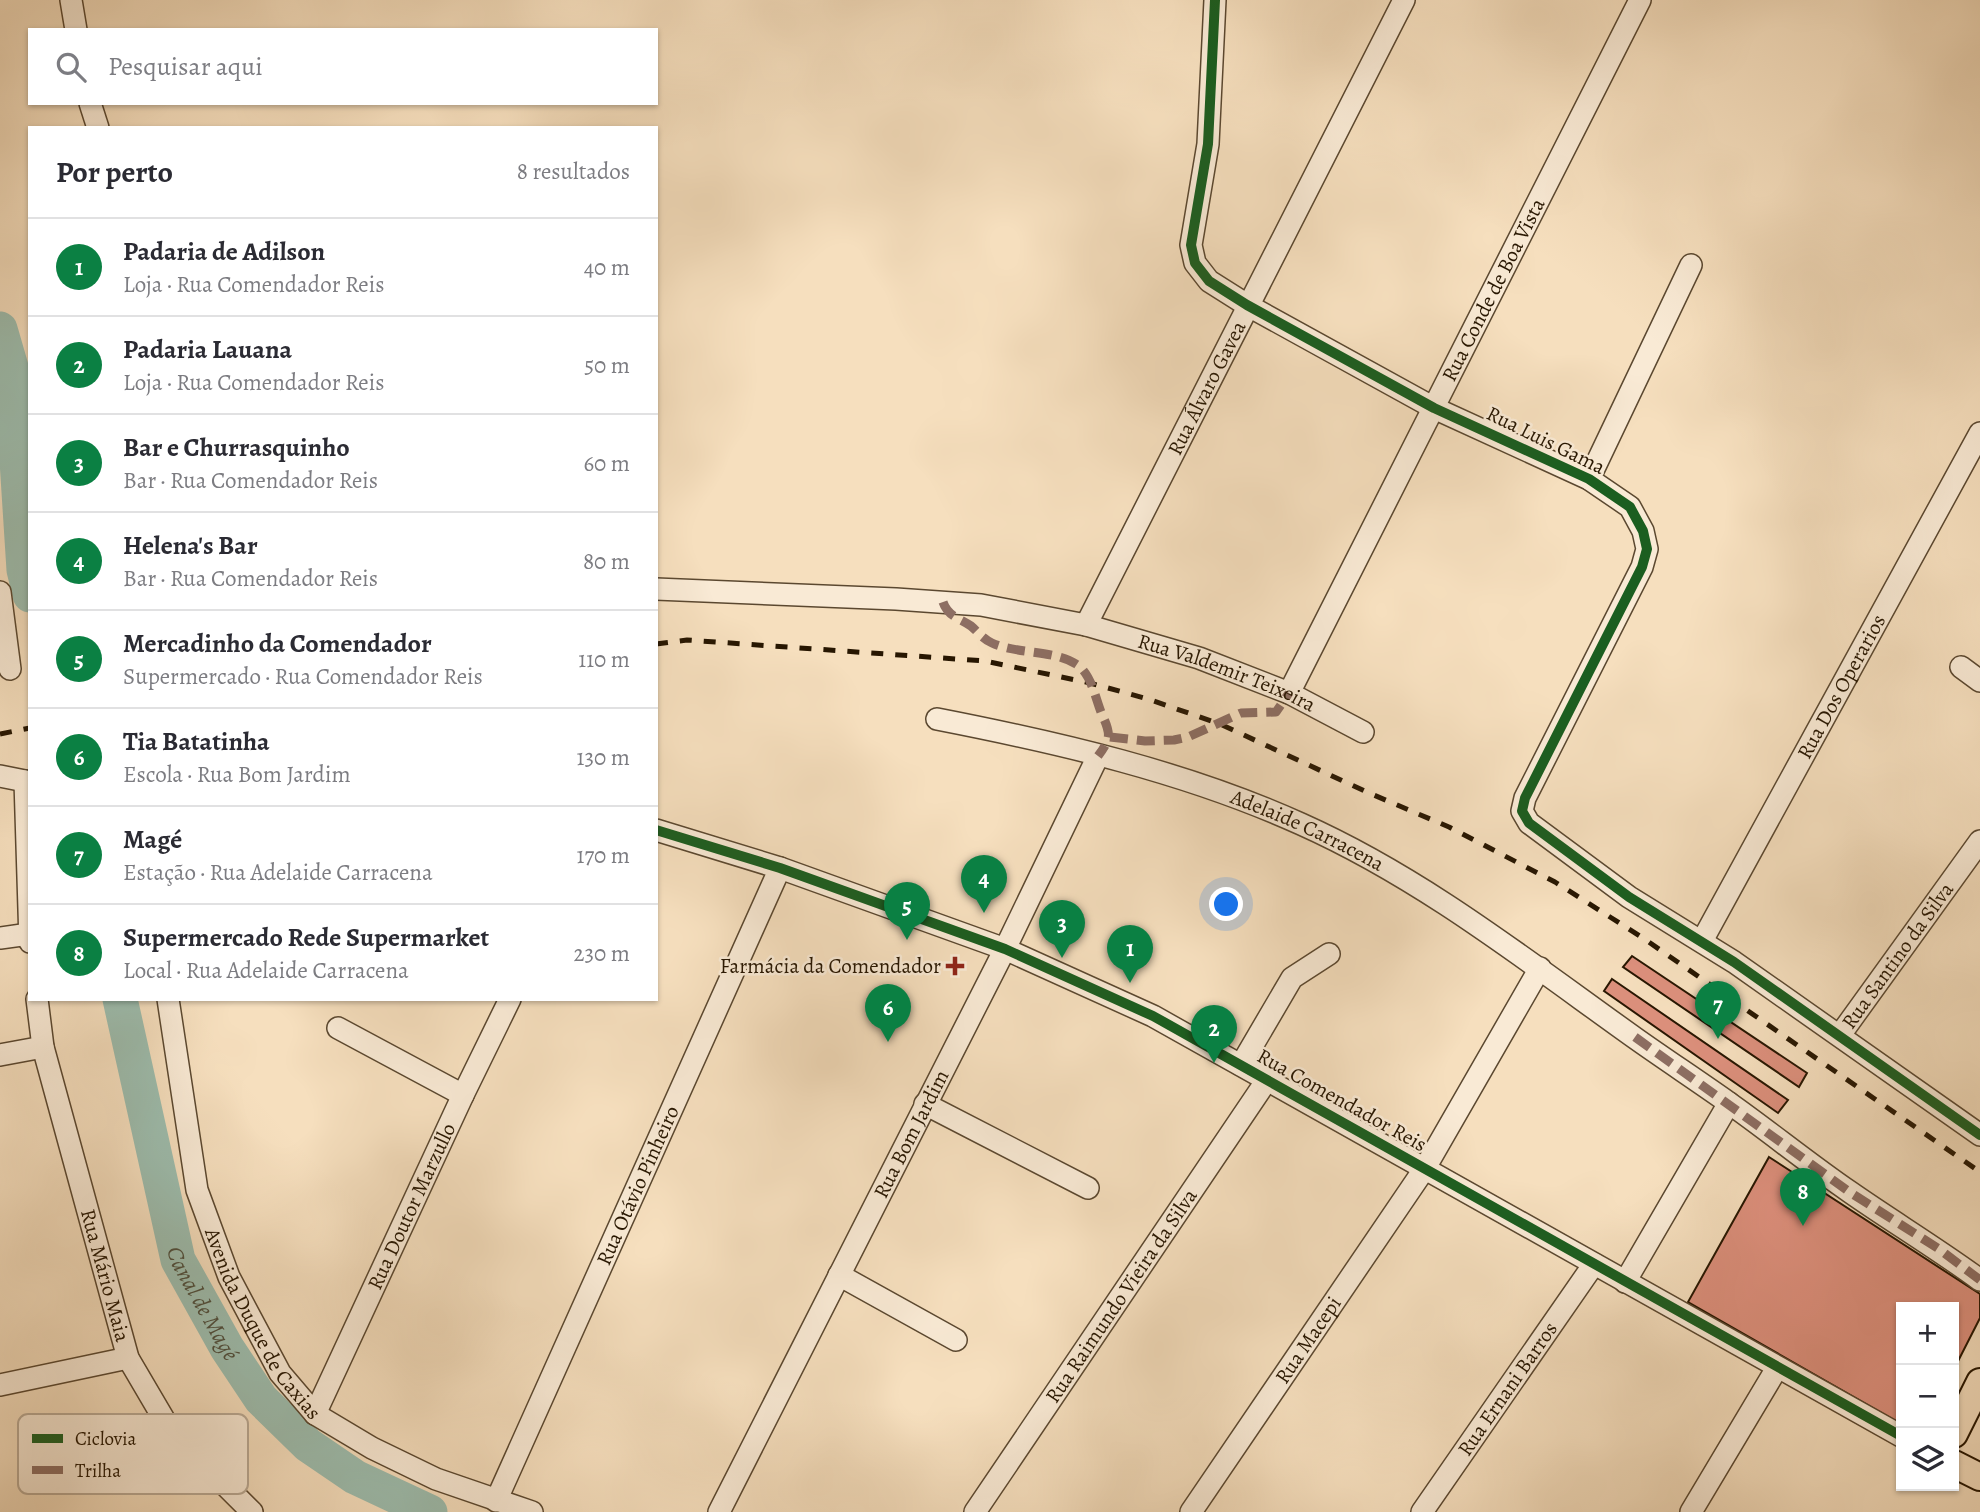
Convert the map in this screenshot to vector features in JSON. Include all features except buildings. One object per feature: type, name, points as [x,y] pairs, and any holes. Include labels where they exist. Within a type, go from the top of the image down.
[{"type":"main road","points":[[1957,1428],[1980,1382]]},
{"type":"main road","points":[[1959,1466],[1980,1477]]},
{"type":"street","points":[[71,0],[76,28]]},
{"type":"street","name":"Rua Luis Gama","points":[[1215,0],[1208,144],[1191,245],[1195,263],[1209,281],[1247,305],[1434,408],[1589,479],[1630,507],[1643,531],[1647,549],[1642,567],[1525,798],[1522,811],[1529,823],[1629,897],[1734,962],[1980,1135]]},
{"type":"street","name":"Rua Álvaro Gavea","points":[[1086,625],[1404,0]]},
{"type":"street","name":"Rua Conde de Boa Vista","points":[[1289,693],[1640,0]]},
{"type":"street","points":[[91,105],[96,126]]},
{"type":"street","points":[[1589,479],[1691,265]]},
{"type":"street","name":"Rua Dos Operarios","points":[[1702,941],[1980,433]]},
{"type":"street","name":"Rua Valdemir Teixeira","points":[[658,589],[981,605],[1086,625],[1179,651],[1289,693],[1363,732]]},
{"type":"street","points":[[0,592],[13,671]]},
{"type":"street","points":[[1961,667],[1980,681]]},
{"type":"street","name":"Adelaide Carracena","points":[[937,719],[1098,755],[1226,794],[1300,823],[1385,867],[1540,968],[1851,1193],[1980,1280]]},
{"type":"street","name":"Rua Bom Jardim","points":[[719,1512],[1004,949],[1098,755]]},
{"type":"street","points":[[0,776],[28,779]]},
{"type":"street","name":"Rua Comendador Reis","points":[[658,831],[780,868],[1004,949],[1153,1016],[1896,1433]]},
{"type":"street","name":"Rua Santino da Silva","points":[[1840,1035],[1980,841]]},
{"type":"street","name":"Rua Otávio Pinheiro","points":[[496,1502],[780,868]]},
{"type":"street","points":[[0,938],[28,938]]},
{"type":"street","points":[[1241,1065],[1292,978],[1329,954]]},
{"type":"street","name":"Rua Macepi","points":[[1191,1512],[1425,1168],[1540,968]]},
{"type":"street","name":"Rua Mário Maia","points":[[37,1001],[43,1047],[128,1357],[162,1414]]},
{"type":"street","name":"Avenida Duque de Caxias","points":[[168,1001],[197,1190],[235,1289],[280,1373],[315,1414],[372,1448],[436,1479],[531,1512]]},
{"type":"street","name":"Rua Doutor Marzullo","points":[[315,1414],[508,1001]]},
{"type":"street","points":[[338,1028],[463,1095]]},
{"type":"street","points":[[0,1055],[43,1047]]},
{"type":"street","name":"Rua Raimundo Vieira da Silva","points":[[975,1512],[1266,1080]]},
{"type":"street","points":[[1625,1282],[1729,1103]]},
{"type":"street","points":[[926,1104],[1088,1188]]},
{"type":"street","name":"Rua Ernani Barros","points":[[1422,1512],[1594,1264]]},
{"type":"street","points":[[839,1275],[956,1340]]},
{"type":"street","points":[[0,1385],[128,1357]]},
{"type":"street","points":[[1691,1512],[1777,1368]]},
{"type":"street","name":"Rua Mário Maia","points":[[234,1494],[252,1512]]},
{"type":"waterway","name":"Canal de Magé","points":[[0,329],[11,367],[24,570],[28,587]]},
{"type":"waterway","name":"Canal de Magé","points":[[120,1001],[178,1260],[227,1348],[261,1399],[308,1445],[355,1477],[430,1512]]},
{"type":"railway","points":[[658,644],[687,640],[985,661],[1090,683],[1148,699],[1220,724],[1449,827],[1555,882],[1643,938],[1980,1172]]},
{"type":"railway","points":[[0,734],[28,728]]},
{"type":"marked path","points":[[943,602],[951,614],[992,643],[1057,656],[1081,668],[1092,686],[1108,730],[1108,739],[1098,756]]},
{"type":"marked path","points":[[1110,737],[1145,741],[1188,737],[1241,713],[1276,712],[1289,693]]},
{"type":"marked path","points":[[1635,1037],[1851,1193],[1939,1249],[1980,1280]]},
{"type":"cycle path","points":[[1215,0],[1208,144],[1191,245],[1195,263],[1209,281],[1247,305],[1434,408],[1589,479],[1630,507],[1643,531],[1647,549],[1642,567],[1525,798],[1522,811],[1529,823],[1629,897],[1734,962],[1980,1135]]},
{"type":"cycle path","points":[[658,831],[780,868],[1005,949],[1153,1016],[1896,1433]]},
{"type":"place","name":"Helena's Bar","points":[[984,913]]},
{"type":"place","name":"Mercadinho da Comendador","points":[[907,940]]},
{"type":"place","name":"Bar e Churrasquinho","points":[[1062,958]]},
{"type":"place","name":"Farmácia da Comendador","points":[[955,966]]},
{"type":"place","name":"Padaria de Adilson","points":[[1130,983]]},
{"type":"place","name":"Magé","points":[[1718,1039]]},
{"type":"place","name":"Tia Batatinha","points":[[888,1042]]},
{"type":"place","name":"Padaria Lauana","points":[[1214,1063]]},
{"type":"place","name":"Supermercado Rede Supermarket","points":[[1803,1226]]}]
